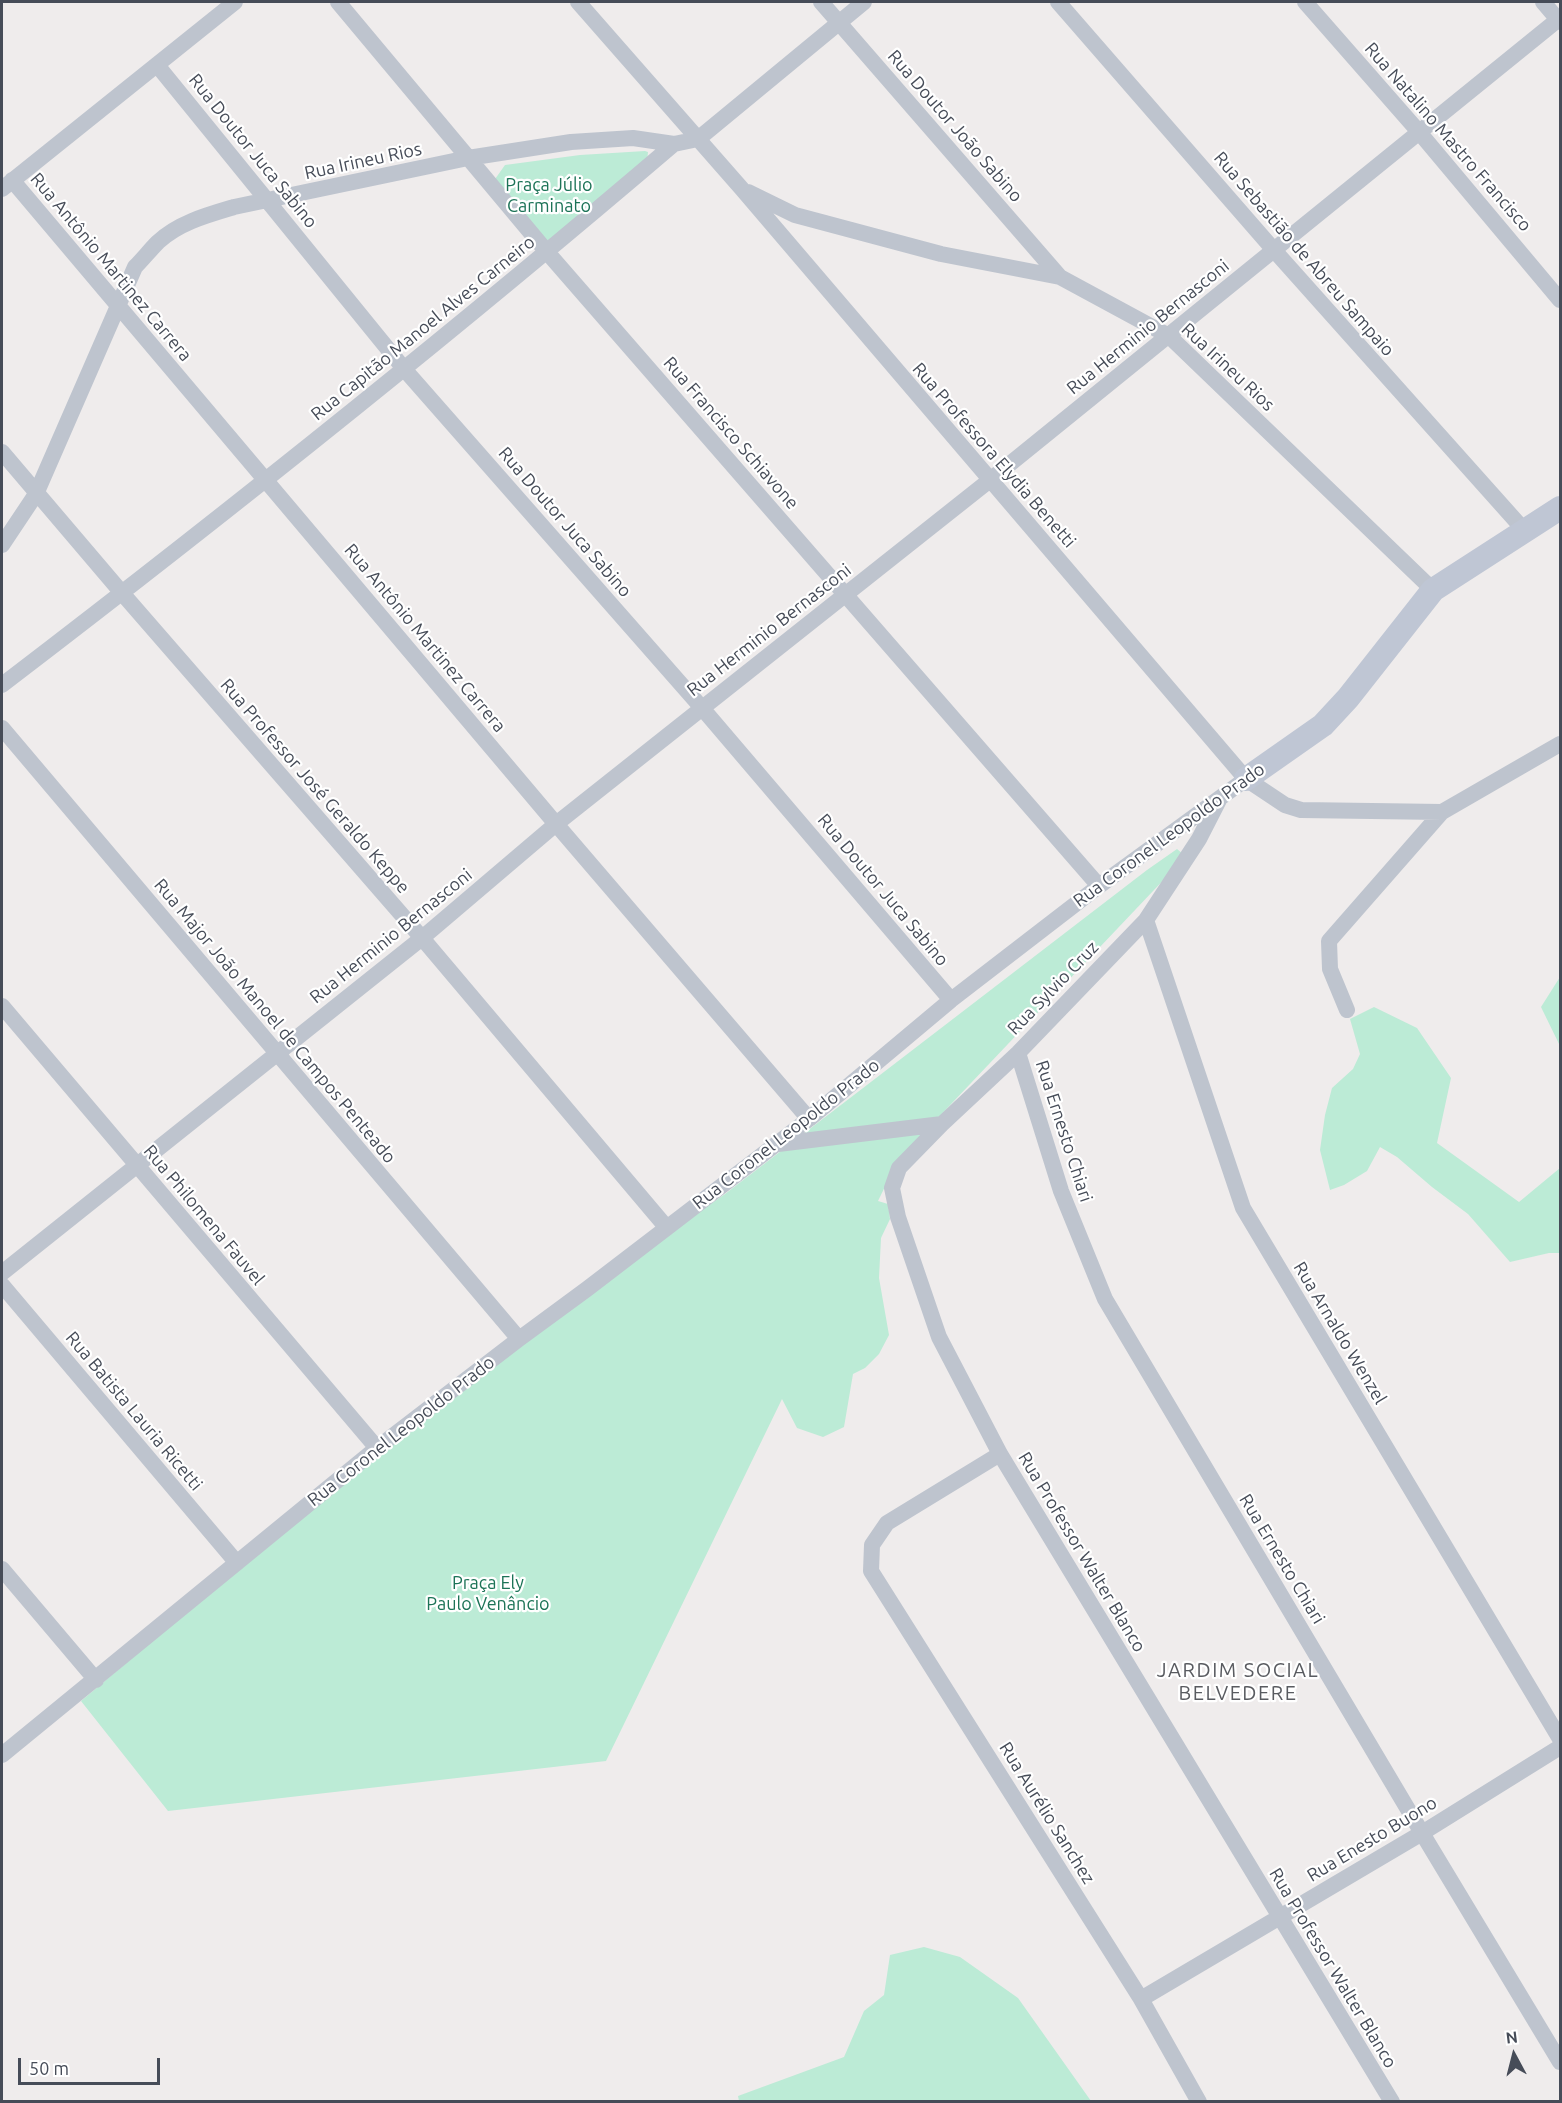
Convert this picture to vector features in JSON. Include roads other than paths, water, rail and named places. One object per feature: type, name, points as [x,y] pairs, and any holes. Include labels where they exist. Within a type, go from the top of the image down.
[{"type":"street","points":[[7,184],[235,2]]},
{"type":"street","name":"Rua Francisco Schiavone","points":[[338,2],[547,252],[1099,886]]},
{"type":"street","name":"Rua Professora Elydia Benetti","points":[[578,2],[742,189],[1246,778],[1285,805],[1301,810],[1442,812]]},
{"type":"street","name":"Rua Doutor João Sabino","points":[[821,2],[1060,277]]},
{"type":"street","name":"Rua Capitão Manoel Alves Carneiro","points":[[2,685],[405,370],[674,144],[698,139],[838,21],[864,2]]},
{"type":"street","name":"Rua Sebastião de Abreu Sampaio","points":[[1058,2],[1273,249],[1524,530]]},
{"type":"street","name":"Rua Natalino Mastro Francisco","points":[[1305,2],[1419,132],[1560,300]]},
{"type":"street","points":[[1543,2],[1560,20]]},
{"type":"street","name":"Rua Herminio Bernasconi","points":[[2,1273],[422,938],[556,824],[990,480],[1273,249],[1560,20]]},
{"type":"street","name":"Rua Doutor Juca Sabino","points":[[157,65],[405,370],[702,708],[951,1000]]},
{"type":"street","name":"Rua Irineu Rios","points":[[2,545],[36,494],[135,267],[159,241],[182,226],[207,214],[234,207],[468,158],[571,142],[633,138],[674,144]]},
{"type":"street","name":"Rua Antônio Martinez Carrera","points":[[7,184],[119,307],[809,1119]]},
{"type":"street","name":"Rua Irineu Rios","points":[[742,189],[795,215],[941,254],[1060,277],[1169,336],[1433,590]]},
{"type":"street","name":"Rua Professor José Geraldo Keppe","points":[[2,452],[422,938],[667,1228]]},
{"type":"street","name":"Rua Coronel Leopoldo Prado","points":[[2,1755],[378,1448],[809,1119],[951,1000],[1099,886],[1246,778],[1323,725],[1348,698],[1433,590],[1560,508]]},
{"type":"street","name":"Rua Major João Manoel de Campos Penteado","points":[[2,728],[519,1339]]},
{"type":"street","points":[[1347,1010],[1330,969],[1329,941],[1442,812],[1560,744]]},
{"type":"street","name":"Rua Sylvio Cruz","points":[[892,1188],[898,1168],[1018,1053],[1146,920],[1199,839],[1220,797]]},
{"type":"street","name":"Rua Arnaldo Wenzel","points":[[1146,920],[1243,1208],[1560,1739]]},
{"type":"street","name":"Rua Philomena Fauvel","points":[[2,1006],[378,1448]]},
{"type":"street","name":"Rua Ernesto Chiari","points":[[1018,1053],[1060,1191],[1105,1299],[1560,2062]]},
{"type":"street","points":[[777,1144],[942,1124]]},
{"type":"street","name":"Rua Professor Walter Blanco","points":[[892,1188],[898,1217],[939,1337],[1000,1454],[1392,2102]]},
{"type":"street","name":"Rua Batista Lauria Ricetti","points":[[2,1285],[237,1563]]},
{"type":"street","name":"Rua Aurélio Sanchez","points":[[1000,1454],[887,1523],[872,1545],[871,1571],[1141,1999],[1198,2102]]},
{"type":"street","points":[[2,1569],[96,1680]]},
{"type":"street","name":"Rua Enesto Buono","points":[[1141,1999],[1422,1833],[1560,1748]]},
{"type":"district","name":"JARDIM SOCIAL BELVEDERE","points":[[1238,1682]]},
{"type":"park label","name":"Praça Júlio Carminato","points":[[549,195]]},
{"type":"park label","name":"Praça Ely Paulo Venâncio","points":[[488,1593]]}]
